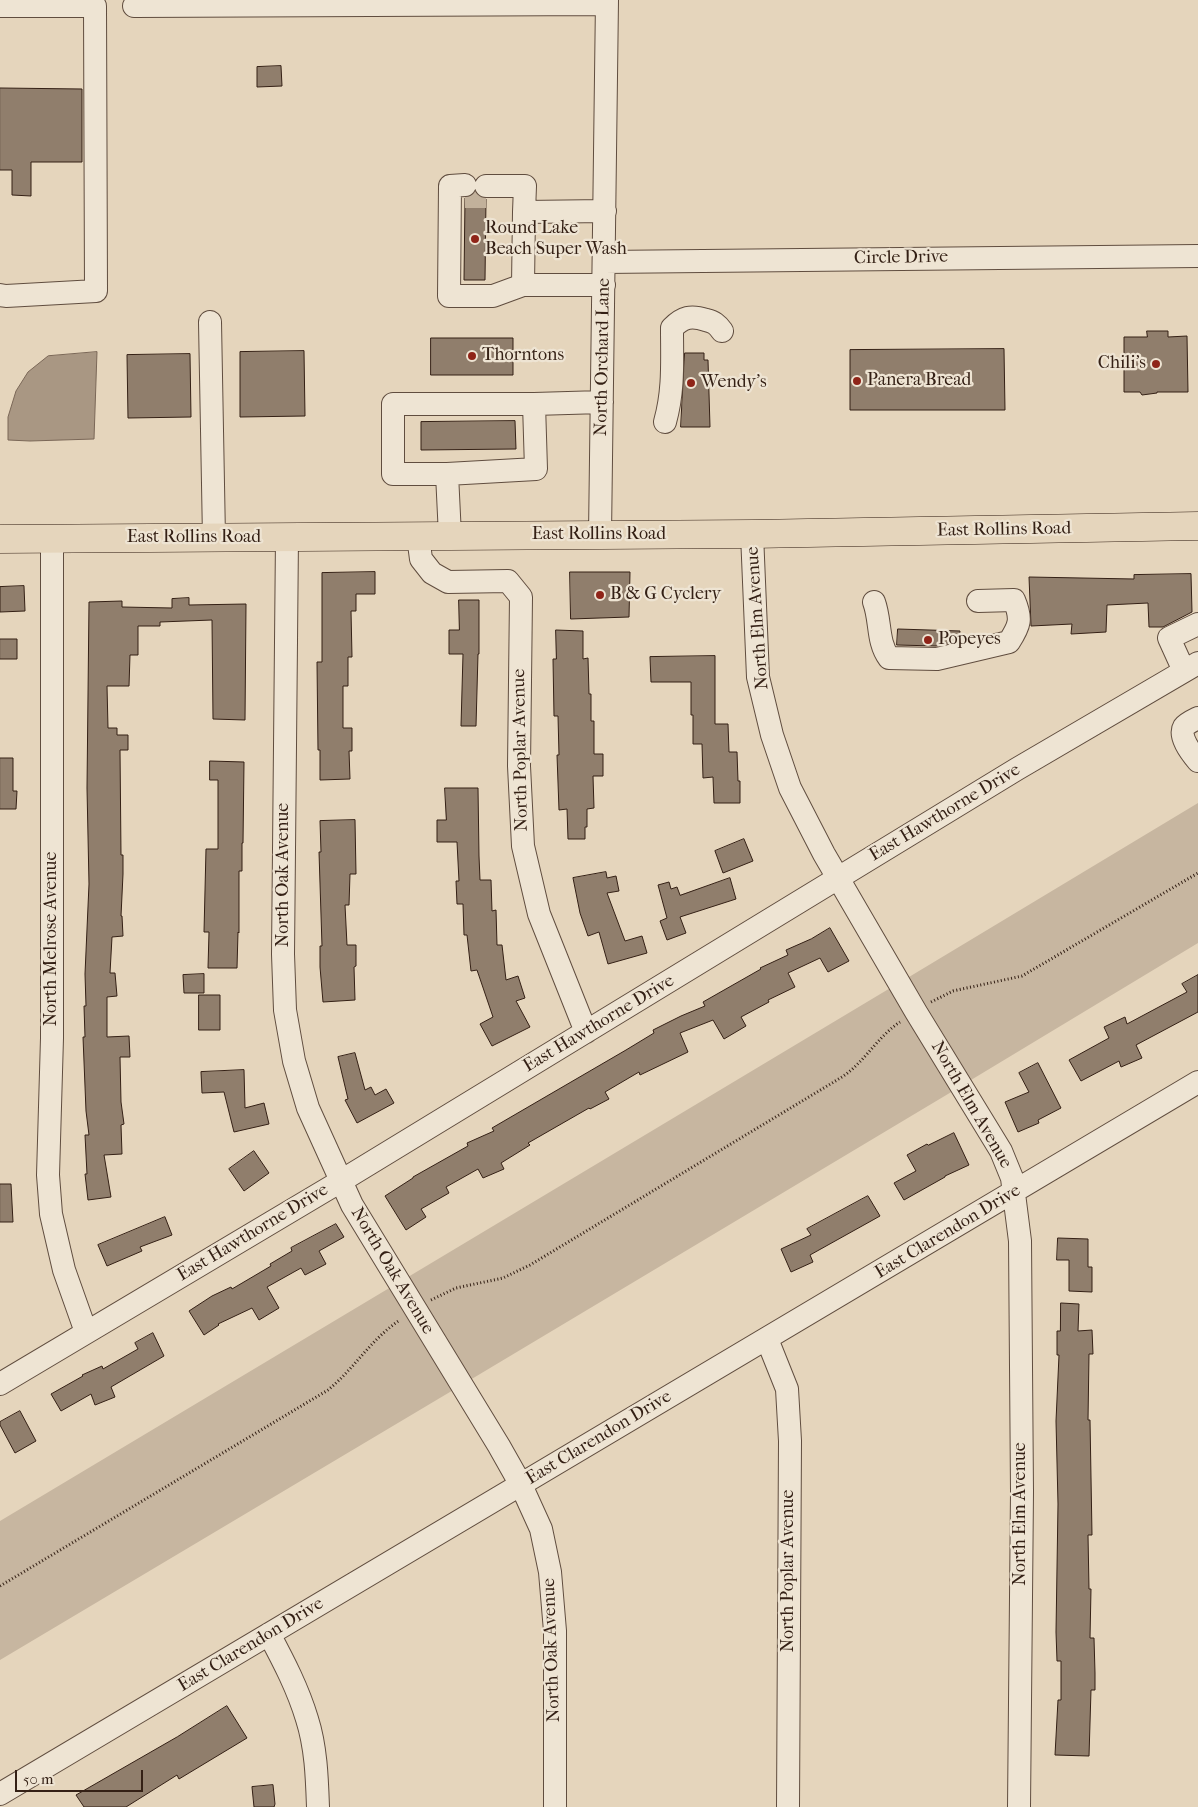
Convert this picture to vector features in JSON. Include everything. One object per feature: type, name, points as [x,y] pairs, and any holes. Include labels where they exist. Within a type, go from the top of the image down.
[{"type":"main road","name":"East Rollins Road","points":[[0,539],[752,534],[1198,526]]},
{"type":"street","points":[[134,6],[607,2]]},
{"type":"street","name":"North Orchard Lane","points":[[600,535],[607,2]]},
{"type":"street","points":[[0,6],[95,6],[96,292],[2,297]]},
{"type":"street","points":[[523,285],[525,186],[471,192],[450,296],[492,296],[523,285],[604,285]]},
{"type":"street","points":[[524,204],[605,210]]},
{"type":"street","name":"Circle Drive","points":[[604,262],[1198,256]]},
{"type":"street","points":[[665,422],[672,390],[672,328],[679,321],[689,316],[697,316],[717,324],[722,331]]},
{"type":"street","points":[[210,322],[214,538]]},
{"type":"street","points":[[534,404],[536,469],[447,474],[393,474],[393,404],[602,402]]},
{"type":"street","points":[[447,474],[450,536]]},
{"type":"street","name":"North Elm Avenue","points":[[752,534],[758,677],[772,735],[790,788],[824,854],[1000,1151],[1012,1178],[1020,1241],[1022,1492],[1019,1807]]},
{"type":"street","name":"North Poplar Avenue","points":[[418,536],[421,559],[432,574],[448,582],[508,581],[521,597],[518,766],[523,846],[539,914],[586,1032]]},
{"type":"street","name":"North Oak Avenue","points":[[287,537],[283,954],[285,1010],[294,1061],[308,1108],[352,1205],[499,1446],[521,1485],[541,1529],[550,1572],[555,1631],[555,1807]]},
{"type":"street","name":"North Melrose Avenue","points":[[52,539],[52,1038],[48,1175],[51,1214],[64,1270],[86,1332]]},
{"type":"street","points":[[874,602],[883,649],[889,658],[937,659],[1008,642],[1019,627],[1020,613],[1014,600],[978,601]]},
{"type":"street","points":[[1191,667],[1169,638],[1198,624]]},
{"type":"street","name":"East Hawthorne Drive","points":[[0,1384],[341,1181],[1017,769],[1191,667]]},
{"type":"street","points":[[1198,718],[1184,726],[1182,732],[1183,737],[1198,761]]},
{"type":"street","name":"East Clarendon Drive","points":[[6,1793],[269,1634],[1198,1082]]},
{"type":"street","name":"North Poplar Avenue","points":[[767,1339],[787,1389],[790,1441],[788,1807]]},
{"type":"street","points":[[269,1634],[290,1674],[307,1720],[317,1772],[318,1807]]},
{"type":"path","points":[[930,1003],[953,991],[1016,979],[1030,973],[1198,873]]},
{"type":"path","points":[[430,1301],[456,1288],[503,1278],[530,1265],[842,1077],[857,1066],[886,1031],[904,1020]]},
{"type":"path","points":[[0,1586],[328,1390],[348,1371],[377,1337],[402,1318]]},
{"type":"shaded area","points":[[97,352],[94,439],[8,440],[8,417],[16,391],[28,372],[48,356]]},
{"type":"shaded area","points":[[1198,803],[1198,943],[971,1080],[909,977]]},
{"type":"shaded area","points":[[892,987],[953,1091],[470,1380],[408,1277]]},
{"type":"shaded area","points":[[391,1287],[455,1389],[0,1660],[0,1521]]},
{"type":"building","points":[[281,66],[282,86],[257,87],[257,67]]},
{"type":"building","points":[[0,88],[82,89],[82,162],[31,162],[31,196],[12,195],[12,170],[0,170]]},
{"type":"building","name":"Round Lake Beach Super Wash","points":[[475,193],[480,198],[486,199],[485,280],[464,280],[465,198]]},
{"type":"building","name":"Chili's","points":[[1147,331],[1168,331],[1168,337],[1187,336],[1188,392],[1157,392],[1142,395],[1140,392],[1124,392],[1124,337],[1147,337]]},
{"type":"building","name":"Thorntons","points":[[431,338],[513,338],[513,375],[431,375]]},
{"type":"building","points":[[1004,349],[1005,410],[850,410],[850,350]]},
{"type":"building","points":[[304,351],[305,416],[240,417],[240,352]]},
{"type":"building","name":"Wendy's","points":[[685,353],[704,353],[704,360],[708,360],[710,427],[681,427]]},
{"type":"building","points":[[190,354],[191,417],[128,418],[127,355]]},
{"type":"building","points":[[515,421],[516,449],[421,450],[421,422]]},
{"type":"building","points":[[375,572],[375,594],[356,594],[356,611],[351,611],[352,657],[348,657],[348,686],[343,686],[343,728],[352,728],[352,751],[349,751],[350,779],[320,780],[317,662],[322,662],[322,573]]},
{"type":"building","name":"B & G Cyclery","points":[[570,572],[630,572],[629,617],[571,619]]},
{"type":"building","points":[[1191,574],[1192,612],[1163,627],[1149,627],[1148,603],[1107,605],[1106,632],[1071,634],[1072,624],[1031,626],[1029,577],[1134,579],[1134,575]]},
{"type":"building","points":[[24,586],[25,611],[0,612],[0,587]]},
{"type":"building","points":[[189,598],[189,605],[246,604],[245,720],[213,719],[212,620],[160,622],[160,626],[138,626],[138,655],[130,655],[129,686],[107,686],[108,728],[117,728],[117,735],[128,735],[128,750],[120,750],[121,855],[123,855],[121,916],[123,936],[112,937],[110,973],[115,973],[117,996],[107,997],[107,1037],[129,1036],[130,1057],[120,1057],[121,1102],[124,1124],[121,1125],[122,1154],[104,1155],[111,1197],[88,1200],[85,1174],[87,1174],[85,1135],[89,1135],[86,1111],[83,1037],[85,1037],[84,1006],[86,1006],[85,974],[89,884],[87,788],[89,602],[122,601],[122,607],[172,608],[172,599]]},
{"type":"building","points":[[459,600],[479,600],[476,726],[461,726],[463,654],[449,654],[449,630],[459,630]]},
{"type":"building","name":"Popeyes","points":[[898,629],[960,631],[959,640],[936,646],[897,645]]},
{"type":"building","points":[[556,630],[583,631],[583,659],[588,658],[591,721],[594,721],[594,754],[603,754],[603,776],[593,776],[594,808],[587,809],[585,839],[568,839],[567,809],[559,810],[558,716],[554,716],[553,659],[556,659]]},
{"type":"building","points":[[0,639],[17,639],[17,659],[0,659]]},
{"type":"building","points":[[715,656],[715,724],[728,724],[729,752],[737,752],[740,803],[714,803],[713,777],[703,778],[702,744],[693,744],[691,682],[651,682],[650,657]]},
{"type":"building","points":[[0,758],[13,758],[13,791],[17,791],[16,809],[0,809]]},
{"type":"building","points":[[210,761],[244,762],[243,843],[242,871],[239,871],[237,968],[208,968],[209,932],[204,932],[206,849],[218,849],[218,780],[210,780]]},
{"type":"building","points":[[445,788],[478,788],[480,880],[491,880],[492,911],[496,910],[497,945],[502,945],[506,980],[518,976],[525,998],[516,1001],[530,1027],[492,1046],[480,1024],[493,1017],[477,970],[471,971],[467,935],[464,935],[463,904],[457,904],[456,881],[459,881],[457,842],[437,842],[437,820],[446,820]]},
{"type":"building","points":[[355,820],[356,874],[350,874],[349,905],[345,905],[347,945],[356,945],[356,966],[354,967],[355,1000],[323,1002],[320,967],[320,946],[322,946],[320,821]]},
{"type":"building","points":[[744,839],[753,861],[723,873],[715,851]]},
{"type":"building","points":[[606,872],[607,878],[616,876],[619,891],[607,893],[625,941],[642,936],[647,953],[608,964],[599,932],[588,936],[580,913],[573,878]]},
{"type":"building","points":[[730,878],[736,899],[680,917],[686,933],[667,940],[660,921],[667,918],[658,885],[669,882],[671,889],[677,887],[680,895]]},
{"type":"building","points":[[830,928],[849,961],[828,972],[820,958],[788,973],[795,987],[768,1000],[769,1002],[741,1017],[746,1026],[724,1039],[713,1020],[680,1033],[688,1052],[640,1075],[639,1072],[605,1092],[609,1099],[589,1108],[528,1143],[530,1145],[501,1163],[504,1169],[483,1178],[478,1169],[446,1187],[449,1193],[421,1209],[426,1217],[406,1230],[385,1196],[413,1177],[468,1146],[467,1143],[494,1131],[492,1128],[654,1033],[653,1030],[705,1006],[703,1002],[760,968],[788,955],[786,950]]},
{"type":"building","points":[[204,974],[204,993],[184,993],[183,975]]},
{"type":"building","points":[[1198,975],[1198,1012],[1136,1045],[1142,1058],[1121,1067],[1119,1061],[1081,1081],[1069,1060],[1109,1038],[1104,1027],[1125,1017],[1127,1024],[1187,992],[1182,984]]},
{"type":"building","points":[[199,995],[220,995],[220,1030],[199,1030]]},
{"type":"building","points":[[355,1053],[365,1090],[371,1087],[375,1095],[386,1089],[394,1103],[357,1123],[345,1100],[348,1099],[338,1057]]},
{"type":"building","points":[[1038,1063],[1061,1108],[1038,1120],[1039,1123],[1018,1132],[1005,1102],[1029,1092],[1019,1073]]},
{"type":"building","points":[[244,1070],[245,1108],[264,1103],[269,1124],[234,1132],[224,1092],[202,1093],[201,1072]]},
{"type":"building","points":[[954,1133],[969,1165],[945,1176],[904,1200],[894,1183],[916,1171],[907,1155]]},
{"type":"building","points":[[254,1151],[269,1173],[244,1191],[229,1169]]},
{"type":"building","points":[[0,1184],[11,1184],[13,1222],[0,1222]]},
{"type":"building","points":[[868,1196],[880,1216],[810,1255],[813,1262],[791,1272],[781,1249],[811,1235],[807,1229]]},
{"type":"building","points":[[165,1217],[172,1235],[140,1247],[142,1251],[107,1266],[98,1245]]},
{"type":"building","points":[[336,1224],[344,1237],[319,1251],[326,1264],[305,1275],[301,1268],[267,1287],[279,1308],[259,1320],[252,1308],[218,1324],[204,1335],[189,1311],[212,1296],[231,1287],[232,1289],[271,1266],[270,1264],[292,1251],[291,1248]]},
{"type":"building","points":[[1058,1238],[1088,1239],[1088,1267],[1092,1267],[1092,1292],[1069,1291],[1069,1260],[1057,1260]]},
{"type":"building","points":[[1061,1303],[1079,1304],[1078,1331],[1092,1330],[1093,1354],[1089,1354],[1088,1420],[1090,1420],[1092,1535],[1088,1535],[1089,1589],[1091,1589],[1090,1638],[1094,1638],[1095,1690],[1091,1690],[1089,1756],[1055,1755],[1058,1700],[1061,1700],[1061,1661],[1057,1661],[1056,1632],[1058,1504],[1056,1421],[1059,1355],[1057,1355],[1057,1331],[1060,1331]]},
{"type":"building","points":[[153,1333],[164,1356],[111,1387],[115,1397],[95,1405],[91,1394],[61,1411],[51,1394],[82,1375],[102,1366],[103,1369],[138,1349],[135,1343]]},
{"type":"building","points":[[20,1411],[36,1441],[15,1453],[0,1422]]},
{"type":"building","points":[[227,1706],[247,1738],[179,1779],[177,1775],[126,1807],[84,1807],[76,1795],[177,1737]]},
{"type":"building","points":[[273,1785],[274,1807],[254,1807],[252,1787]]},
{"type":"tunnel","points":[[465,197],[486,197]]},
{"type":"place","name":"Round Lake Beach Super Wash","points":[[475,239]]},
{"type":"place","name":"Thorntons","points":[[472,356]]},
{"type":"place","name":"Chili's","points":[[1156,364]]},
{"type":"place","name":"Panera Bread","points":[[857,381]]},
{"type":"place","name":"Wendy's","points":[[691,383]]},
{"type":"place","name":"B & G Cyclery","points":[[600,595]]},
{"type":"place","name":"Popeyes","points":[[928,640]]}]
